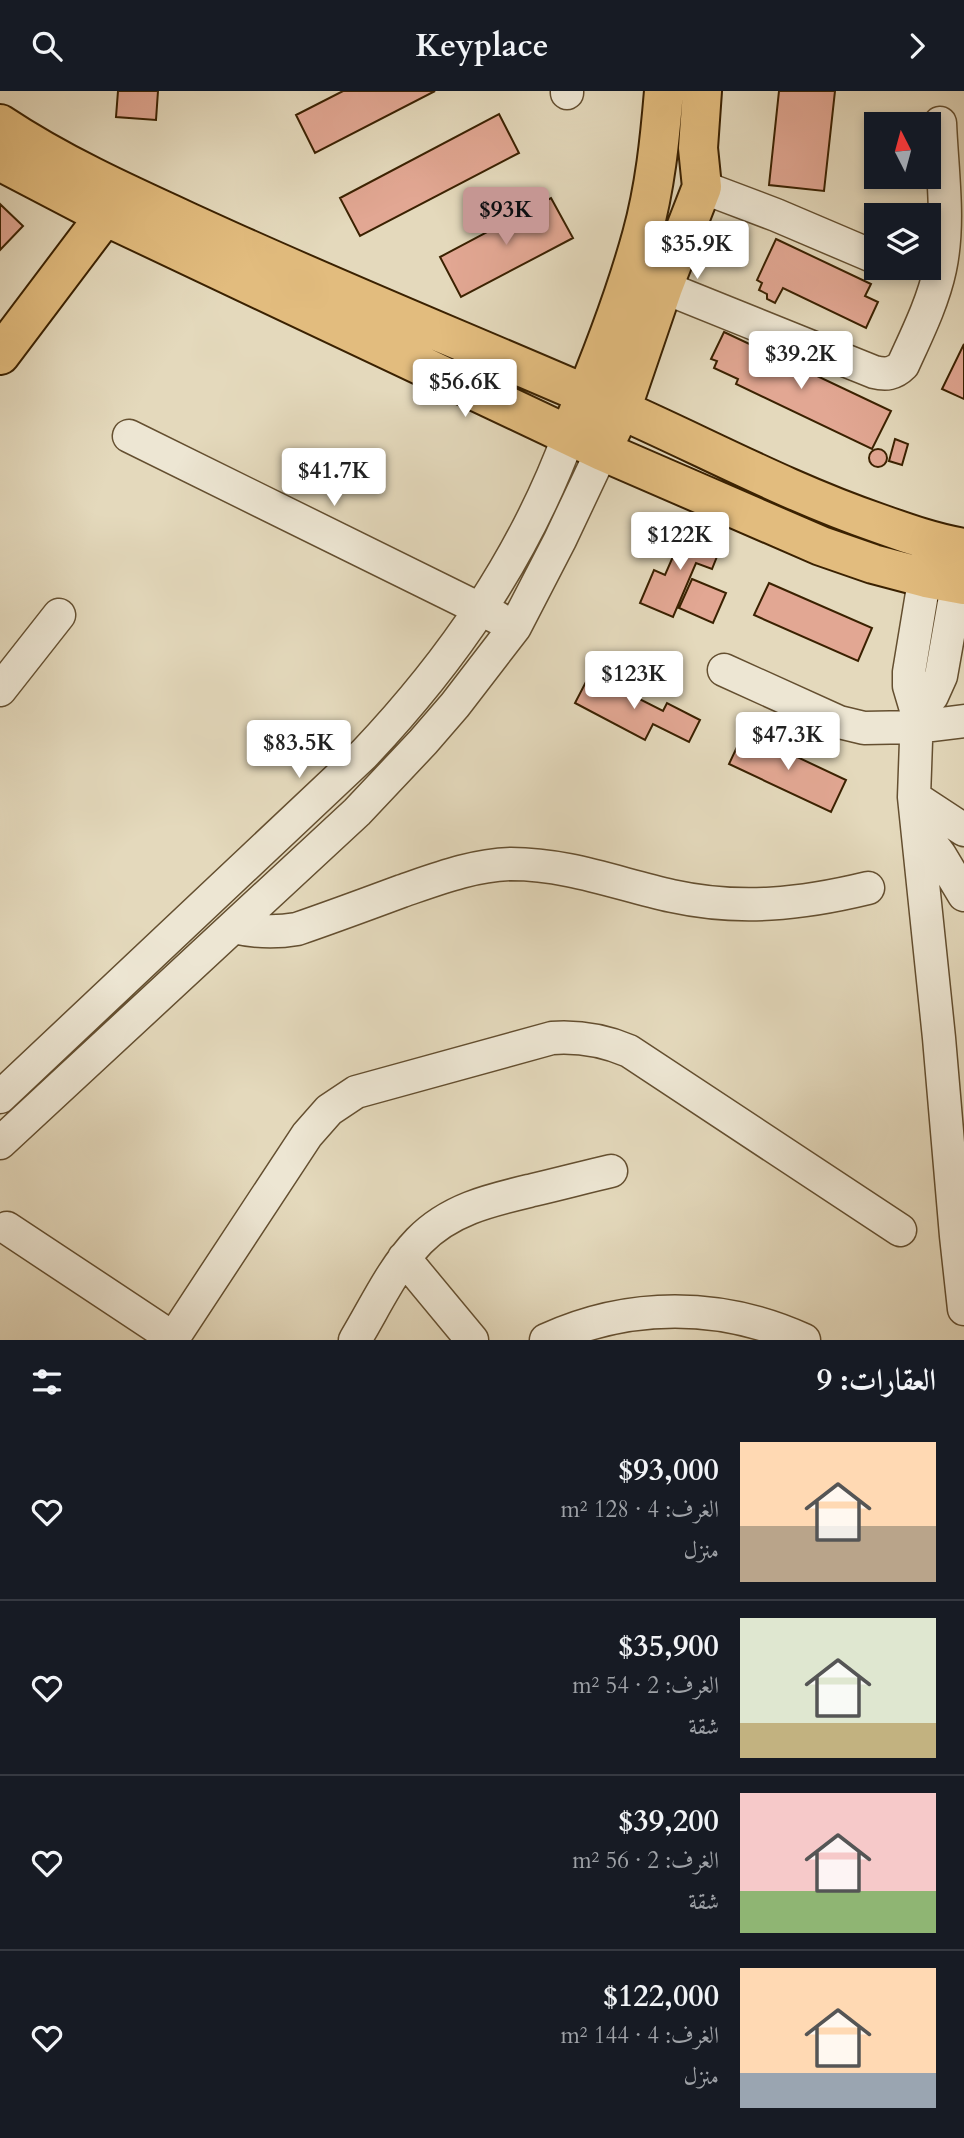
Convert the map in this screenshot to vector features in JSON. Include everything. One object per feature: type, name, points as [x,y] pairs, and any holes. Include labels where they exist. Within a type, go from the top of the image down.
[{"type":"main road","points":[[585,443],[586,394],[642,235],[652,188],[664,91]]},
{"type":"main road","points":[[585,443],[621,409],[663,287],[702,187],[698,148],[702,91]]},
{"type":"main road","points":[[0,124],[114,204]]},
{"type":"main road","points":[[0,161],[114,204],[290,286],[585,443],[821,546],[873,564],[951,564]]},
{"type":"main road","points":[[0,355],[114,204]]},
{"type":"main road","points":[[290,286],[586,394],[856,516],[951,564]]},
{"type":"street","points":[[663,287],[874,372],[890,374],[903,365],[926,312],[940,269],[946,242],[942,160]]},
{"type":"street","points":[[702,187],[864,252]]},
{"type":"street","points":[[129,436],[514,627]]},
{"type":"street","points":[[0,1097],[364,754],[424,688],[480,610],[519,547],[538,510],[585,443]]},
{"type":"street","points":[[0,1143],[357,812],[455,705],[514,627],[561,540],[585,443]]},
{"type":"street","points":[[951,564],[909,672],[917,720],[915,810],[964,1309]]},
{"type":"street","points":[[0,689],[59,615]]},
{"type":"street","points":[[724,670],[839,722],[864,728],[917,720],[964,721]]},
{"type":"street","points":[[915,810],[964,830]]},
{"type":"street","points":[[915,810],[964,894]]},
{"type":"street","points":[[233,927],[254,932],[296,929],[433,880],[470,869],[508,864],[545,865],[583,872],[673,897],[722,904],[771,905],[820,899],[868,888]]},
{"type":"street","points":[[7,1228],[172,1339],[307,1135],[328,1110],[356,1092],[371,1087],[552,1038],[575,1037],[598,1040],[629,1051],[900,1230]]},
{"type":"street","points":[[355,1340],[404,1258],[435,1226],[453,1214],[473,1205],[611,1171]]},
{"type":"street","points":[[404,1258],[472,1340]]},
{"type":"street","points":[[546,1340],[572,1328],[613,1317],[655,1311],[698,1311],[741,1318],[782,1330],[804,1340]]},
{"type":"building","points":[[118,91],[158,91],[156,120],[116,117]]},
{"type":"building","points":[[343,91],[435,91],[315,153],[296,115]]},
{"type":"building","points":[[779,91],[835,91],[824,191],[769,185]]},
{"type":"building","points":[[499,114],[519,153],[360,236],[340,198]]},
{"type":"building","points":[[551,198],[573,238],[461,297],[440,257]]},
{"type":"building","points":[[0,204],[23,226],[0,250]]},
{"type":"building","points":[[776,239],[871,284],[865,296],[878,302],[866,328],[783,288],[775,303],[767,299],[767,294],[759,290],[762,283],[757,280]]},
{"type":"building","points":[[724,332],[891,411],[872,449],[736,384],[738,379],[714,368],[717,361],[711,359]]},
{"type":"building","points":[[964,344],[964,399],[942,389]]},
{"type":"building","points":[[895,439],[908,444],[902,465],[889,461]]},
{"type":"building","points":[[878,449],[884,452],[887,458],[884,464],[878,467],[872,464],[869,458],[872,452]]},
{"type":"building","points":[[685,529],[722,544],[712,569],[696,563],[673,617],[640,603],[654,570],[665,575]]},
{"type":"building","points":[[692,579],[726,593],[713,623],[679,608]]},
{"type":"building","points":[[769,583],[872,628],[858,661],[754,615]]},
{"type":"building","points":[[590,674],[663,711],[667,703],[700,720],[689,742],[653,724],[645,740],[575,703]]},
{"type":"building","points":[[744,732],[846,780],[831,812],[729,764]]}]
